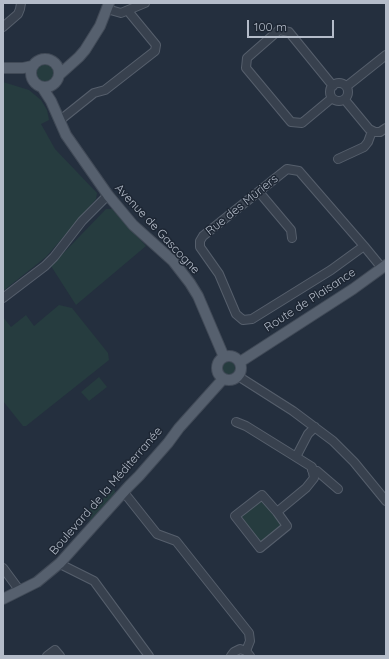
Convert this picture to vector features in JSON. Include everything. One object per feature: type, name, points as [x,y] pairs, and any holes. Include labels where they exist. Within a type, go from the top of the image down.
[{"type":"main road","points":[[32,71],[35,83],[42,87],[53,84],[59,75],[79,57],[89,43],[100,26],[108,6]]},
{"type":"main road","points":[[32,71],[41,59],[66,60],[89,43]]},
{"type":"main road","points":[[51,60],[57,66],[59,75]]},
{"type":"main road","points":[[3,68],[32,71]]},
{"type":"main road","name":"Avenue de Gascogne","points":[[51,101],[53,84]]},
{"type":"main road","name":"Avenue de Gascogne","points":[[42,87],[51,101],[66,135],[108,196],[140,233],[182,272],[198,296],[224,357]]},
{"type":"main road","name":"Route de Plaisance","points":[[241,359],[353,289],[384,266]]},
{"type":"main road","points":[[231,356],[241,359],[241,368],[238,376],[230,380],[219,380],[217,366],[224,357],[231,356]]},
{"type":"main road","name":"Boulevard de la Méditerranée","points":[[3,599],[37,582],[60,563],[168,443],[174,433],[219,380]]},
{"type":"street","points":[[3,27],[18,14],[21,3]]},
{"type":"street","points":[[108,6],[115,12],[122,13],[145,3]]},
{"type":"street","points":[[59,121],[94,93],[105,90],[155,51],[156,45],[128,11]]},
{"type":"street","points":[[332,98],[302,123],[291,122],[246,68],[246,58],[279,30],[289,32],[333,86]]},
{"type":"street","points":[[347,86],[386,55]]},
{"type":"street","points":[[338,83],[347,86],[349,92],[345,100],[339,102],[332,98],[330,90],[333,86],[338,83]]},
{"type":"street","points":[[345,100],[369,129],[380,132],[386,128]]},
{"type":"street","points":[[338,159],[364,147],[368,142],[372,131]]},
{"type":"street","name":"Rue des Mûriers","points":[[364,246],[331,270],[252,319],[243,320],[236,314],[219,274],[200,247],[200,241],[203,236],[287,169],[299,171],[364,246],[384,266]]},
{"type":"street","points":[[259,192],[291,230],[292,238]]},
{"type":"street","points":[[3,298],[45,266],[54,257],[82,221],[108,196]]},
{"type":"street","points":[[238,376],[315,427],[333,441],[350,457],[386,501]]},
{"type":"street","points":[[236,422],[246,426],[312,467],[314,478],[306,488],[277,512]]},
{"type":"street","points":[[296,457],[308,434],[315,427]]},
{"type":"street","points":[[312,470],[317,471],[338,489]]},
{"type":"street","points":[[122,493],[126,495],[157,534],[176,541],[249,633],[248,654],[240,649],[237,650],[232,656]]},
{"type":"street","points":[[262,494],[277,512],[287,526],[260,548],[235,516],[262,494]]},
{"type":"street","points":[[60,563],[94,581],[149,656]]},
{"type":"street","points":[[3,568],[20,591]]},
{"type":"street","points":[[47,656],[55,650],[60,656]]},
{"type":"green space","points":[[45,61],[53,64],[56,72],[53,80],[45,83],[37,80],[34,72],[37,64]]},
{"type":"green space","points":[[3,82],[29,90],[41,100],[47,110],[49,120],[41,124],[55,149],[97,193],[96,199],[46,257],[3,291]]},
{"type":"green space","points":[[106,209],[112,209],[146,246],[76,305],[51,266]]},
{"type":"green space","points":[[59,305],[72,308],[108,353],[109,360],[26,426],[23,426],[3,401],[3,317],[11,327],[26,315],[34,326]]},
{"type":"green space","points":[[225,361],[231,361],[235,365],[235,371],[231,375],[225,375],[221,371],[221,365]]},
{"type":"green space","points":[[99,377],[107,387],[89,401],[81,392]]},
{"type":"green space","points":[[111,488],[115,491],[115,494],[90,521],[89,520],[91,517],[87,511],[112,491]]},
{"type":"green space","points":[[262,499],[283,525],[260,543],[240,516]]}]
